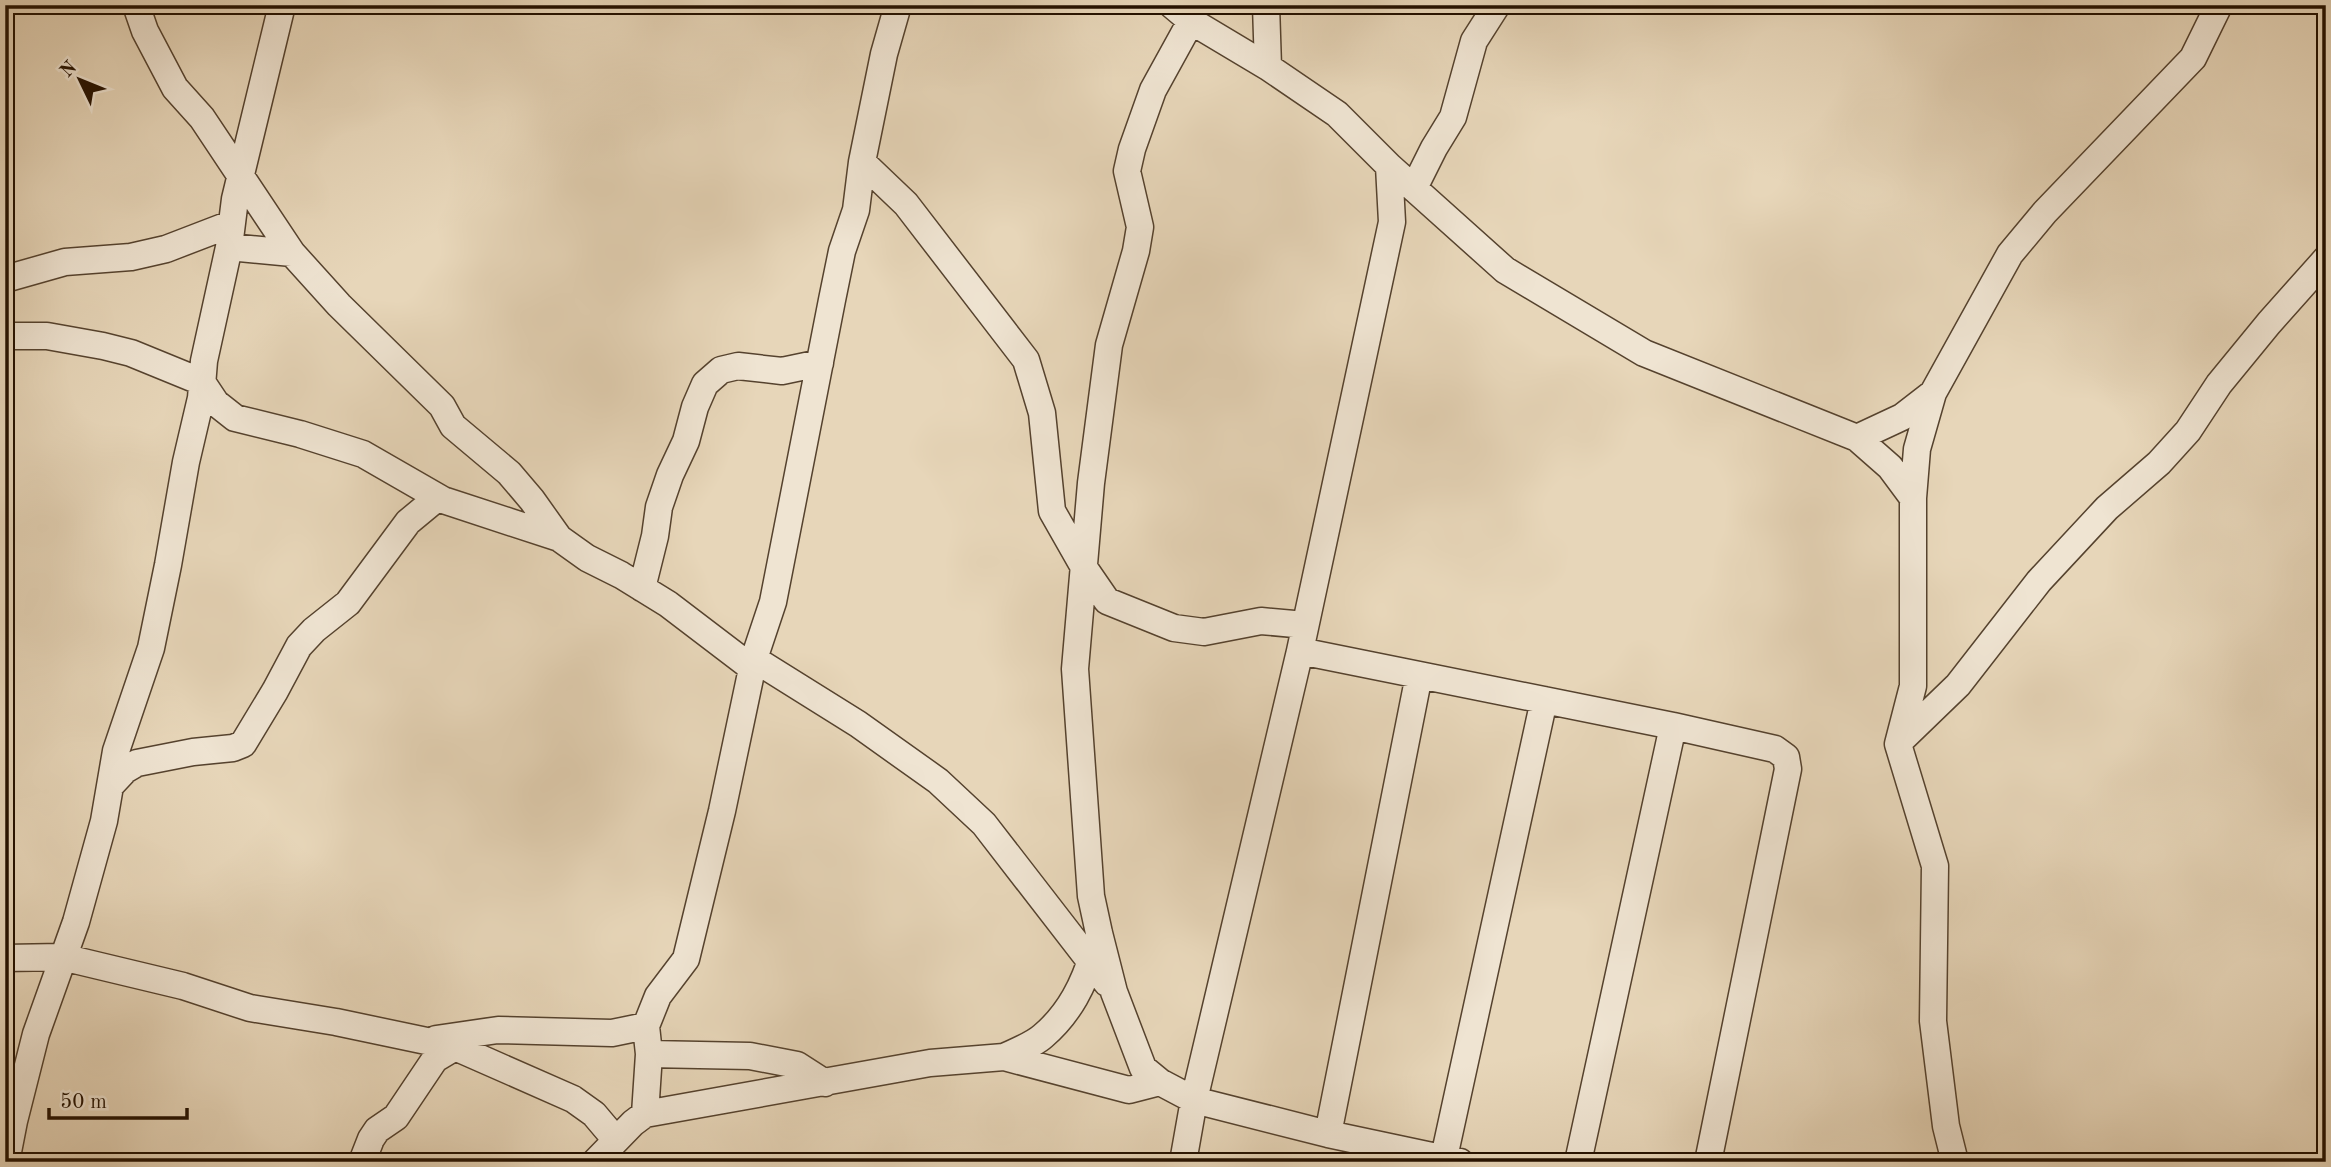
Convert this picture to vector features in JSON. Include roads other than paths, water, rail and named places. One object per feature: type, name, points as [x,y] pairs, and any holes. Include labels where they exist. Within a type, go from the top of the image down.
[{"type":"street","points":[[136,5],[145,31],[175,88],[202,118],[292,253],[339,305],[442,406],[453,426],[509,473],[532,499],[559,538]]},
{"type":"street","points":[[6,1162],[13,1121],[36,1034],[83,897],[104,821],[110,786],[127,757],[169,565],[186,462],[201,398],[204,361],[240,176],[282,5]]},
{"type":"street","points":[[645,1114],[649,1054],[646,1026],[658,996],[686,960],[722,811],[753,664],[773,602],[842,251],[856,210],[862,162],[884,54],[898,5]]},
{"type":"street","points":[[1266,5],[1268,67]]},
{"type":"street","points":[[1414,188],[1453,117],[1474,41],[1497,5]]},
{"type":"street","points":[[1955,1162],[1946,1126],[1933,1021],[1935,866],[1898,744],[1913,686],[1913,498],[1917,449],[1933,393],[2010,254],[2045,212],[2103,155],[2162,88],[2193,58],[2219,5]]},
{"type":"street","points":[[1544,700],[1449,1161],[1195,1100],[1160,1082],[1143,1068],[1114,992],[1091,896],[1075,669],[1091,484],[1110,345],[1140,227],[1127,171],[1132,149],[1181,13],[1337,114],[1389,166],[1505,270],[1644,353],[1857,438],[1891,467],[1913,498]]},
{"type":"street","points":[[862,162],[906,204],[1026,360],[1042,413],[1052,511],[1107,601],[1174,628],[1203,632],[1261,621],[1305,625]]},
{"type":"street","points":[[1183,1162],[1195,1100],[1300,651],[1392,222],[1389,166]]},
{"type":"street","points":[[5,279],[65,262],[131,257],[230,235],[292,253]]},
{"type":"street","points":[[1898,744],[1958,685],[2048,572],[2107,508],[2159,463],[2188,431],[2219,383],[2326,259]]},
{"type":"street","points":[[5,316],[47,336]]},
{"type":"street","points":[[5,336],[47,336],[131,353],[202,382],[216,403],[235,418],[300,434],[363,454],[437,498],[559,538],[587,558],[642,588],[753,664],[858,724],[938,782],[984,824],[1114,992]]},
{"type":"street","points":[[642,588],[659,507],[670,475],[686,442],[695,407],[705,384],[721,370],[738,366],[782,371],[820,363]]},
{"type":"street","points":[[1857,438],[1902,417],[1933,393]]},
{"type":"street","points":[[127,757],[233,748],[243,744],[299,646],[314,630],[348,603],[408,522],[437,498]]},
{"type":"street","points":[[1300,651],[1673,726],[1775,749],[1786,757],[1788,769],[1708,1162]]},
{"type":"street","points":[[1328,1134],[1419,675]]},
{"type":"street","points":[[1578,1162],[1673,726]]},
{"type":"street","points":[[1004,1057],[1042,1037],[1067,1010],[1084,982],[1099,933]]},
{"type":"street","points":[[5,958],[62,957],[183,986],[250,1009],[336,1022],[455,1047],[573,1098],[594,1114],[617,1140]]},
{"type":"street","points":[[427,1040],[498,1030],[612,1033],[646,1026]]},
{"type":"street","points":[[362,1162],[377,1130],[396,1117],[435,1059],[455,1047]]},
{"type":"street","points":[[649,1054],[750,1056],[797,1065],[825,1083]]},
{"type":"street","points":[[595,1162],[645,1114],[930,1063],[1004,1057],[1129,1090],[1160,1082]]}]
